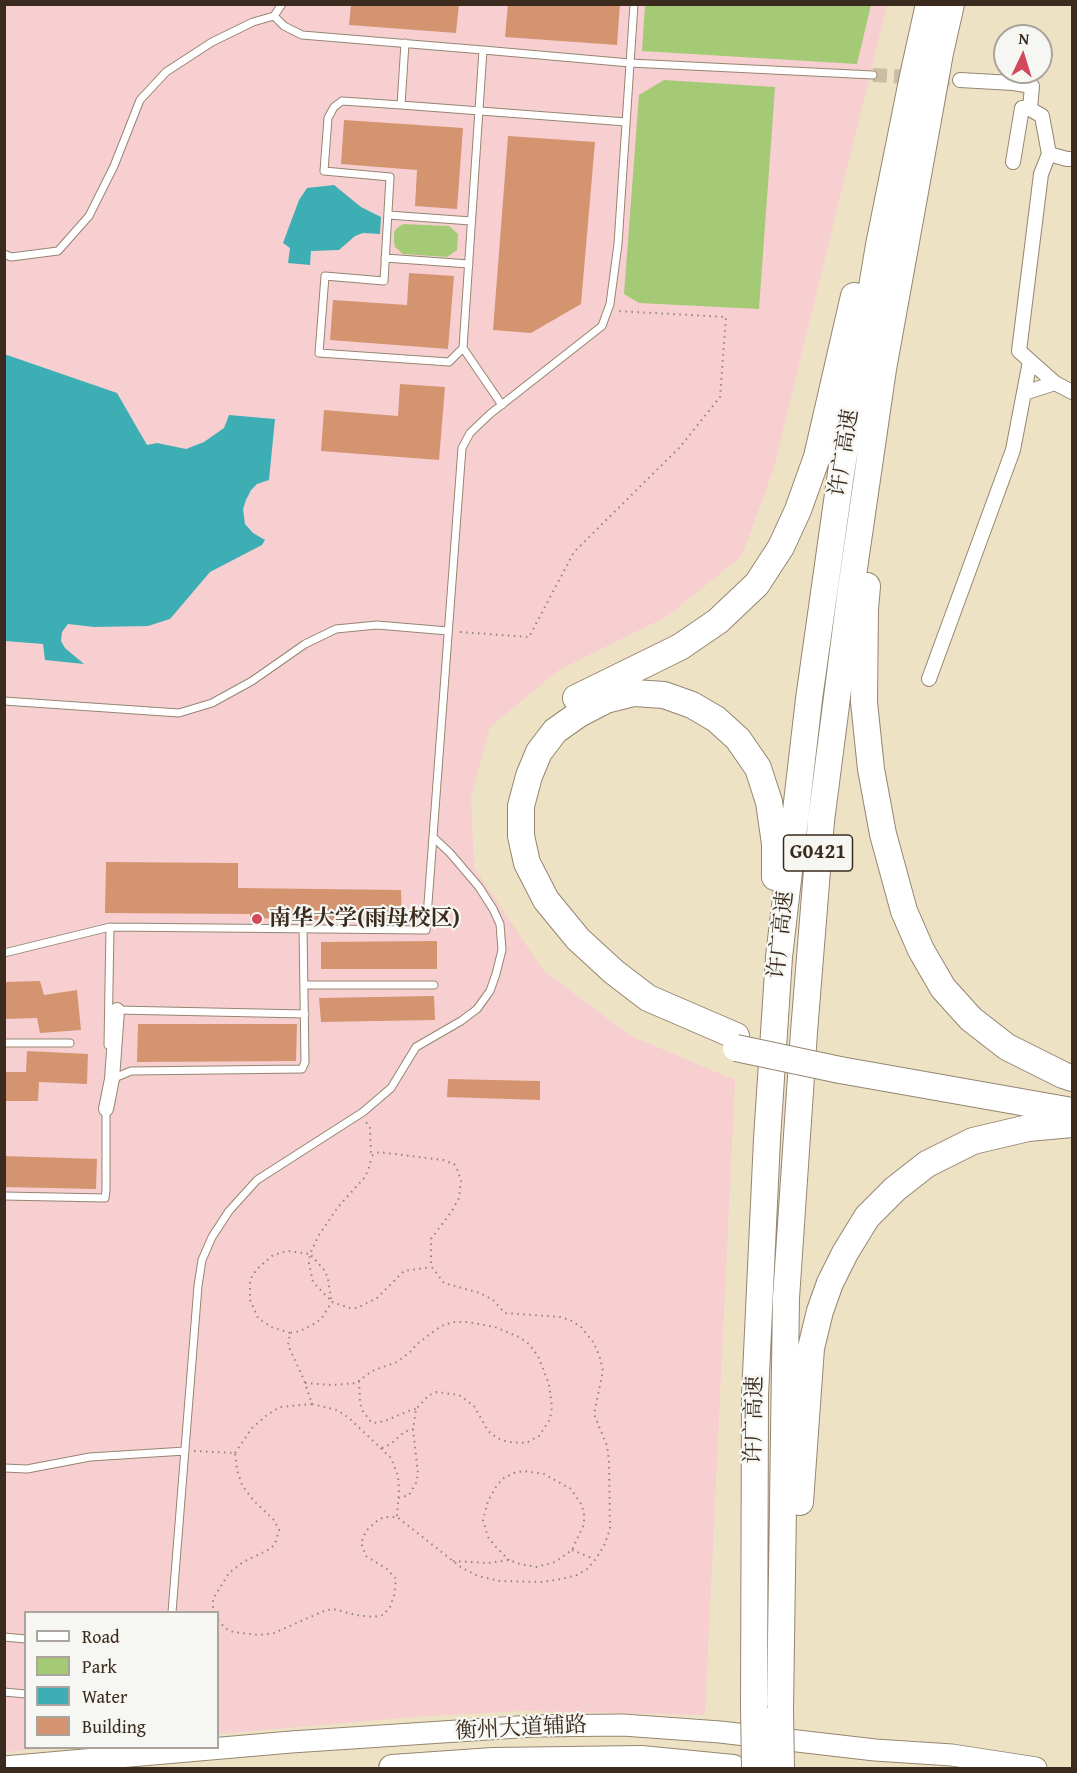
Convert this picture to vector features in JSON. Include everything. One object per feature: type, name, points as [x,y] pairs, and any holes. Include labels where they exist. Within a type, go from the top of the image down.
[{"type":"highway","name":"许广高速","points":[[756,1768],[754,1706],[755,1396],[767,1138],[779,957],[809,699],[841,473],[879,245],[929,4]]},
{"type":"highway","name":"许广高速","points":[[781,1768],[785,1711],[786,1298],[821,821],[850,589],[883,369],[951,4]]},
{"type":"highway","points":[[913,76],[883,170],[817,457],[798,510],[781,547],[757,584],[718,621],[680,647],[567,703],[539,729],[514,778],[509,810],[510,841],[518,870],[533,899],[569,946],[598,976],[659,1018],[736,1042],[1072,1111]]},
{"type":"highway","points":[[922,155],[920,236],[901,332],[877,483],[865,609],[864,702],[871,769],[883,834],[904,911],[921,950],[944,988],[971,1019],[1007,1047],[1063,1076],[1072,1078]]},
{"type":"highway","points":[[736,1042],[648,998],[614,972],[578,939],[546,900],[527,863],[521,836],[521,806],[529,776],[539,752],[555,730],[606,700],[634,693],[664,695],[692,705],[716,720],[738,739],[758,768],[769,802],[775,844],[775,920],[761,1066],[752,1211],[751,1296],[757,1359]]},
{"type":"highway","points":[[840,1064],[1072,1096]]},
{"type":"highway","points":[[792,1768],[785,1711],[792,1640],[811,1348],[820,1311],[840,1263],[867,1217],[895,1189],[927,1164],[974,1141],[1028,1128],[1072,1124]]},
{"type":"highway","points":[[392,1768],[493,1761],[641,1759],[733,1768]]},
{"type":"main road","name":"衡州大道辅路","points":[[219,1748],[533,1726],[623,1725],[720,1732],[875,1750],[952,1755],[1036,1768]]},
{"type":"main road","name":"衡州大道辅路","points":[[4,1767],[211,1749]]},
{"type":"street","points":[[960,80],[1032,86],[1030,108]]},
{"type":"street","points":[[1013,162],[1022,108],[1030,108],[1042,116],[1049,154],[1041,174],[1019,351],[1055,383],[1072,392]]},
{"type":"street","points":[[1049,154],[1072,159]]},
{"type":"street","points":[[929,679],[1012,450],[1030,361]]},
{"type":"street","points":[[1024,393],[1055,383]]},
{"type":"street","points":[[106,1109],[112,1079],[117,1010]]},
{"type":"lane","points":[[4,254],[11,257],[58,251],[89,216],[114,166],[141,100],[166,72],[212,42],[253,22],[273,16],[282,4]]},
{"type":"lane","points":[[4,953],[110,927],[426,930],[462,448],[470,433],[502,405],[602,326],[608,311],[618,244],[634,4]]},
{"type":"lane","points":[[273,16],[284,26],[302,34],[630,63],[873,75]]},
{"type":"lane","points":[[401,105],[405,44]]},
{"type":"lane","points":[[483,50],[463,348],[502,405]]},
{"type":"lane","points":[[463,348],[449,362],[319,353],[325,276],[384,281],[388,216],[390,177],[324,171],[328,118],[334,107],[342,101],[626,122]]},
{"type":"lane","points":[[388,216],[471,221]]},
{"type":"lane","points":[[385,258],[469,264]]},
{"type":"lane","points":[[4,701],[178,713],[212,703],[252,681],[305,644],[336,629],[377,625],[448,631]]},
{"type":"lane","points":[[172,1611],[198,1286],[202,1260],[212,1237],[229,1211],[257,1180],[361,1113],[391,1088],[416,1047],[477,1009],[490,991],[502,950],[500,924],[479,887],[434,837]]},
{"type":"lane","points":[[4,1196],[105,1198],[110,927]]},
{"type":"lane","points":[[112,1079],[131,1071],[302,1069],[305,1062],[303,928]]},
{"type":"lane","points":[[304,985],[434,985]]},
{"type":"lane","points":[[117,1010],[304,1014]]},
{"type":"lane","points":[[4,1043],[70,1042]]},
{"type":"lane","points":[[4,1468],[27,1469],[90,1458],[185,1451]]},
{"type":"lane","points":[[4,1637],[24,1639]]},
{"type":"lane","points":[[4,1692],[24,1694]]},
{"type":"path","points":[[448,631],[529,637],[574,552],[680,447],[720,396],[726,317],[608,311]]},
{"type":"path","points":[[361,1113],[370,1128],[370,1165],[365,1177],[333,1213],[319,1235],[310,1254],[309,1263],[313,1282],[332,1302],[357,1308],[377,1298],[404,1271],[432,1266]]},
{"type":"path","points":[[219,1621],[225,1629],[233,1632],[259,1635],[274,1633],[333,1609],[373,1617],[383,1615],[390,1607],[396,1579],[387,1569],[366,1556],[361,1544],[366,1531],[386,1516],[397,1517],[462,1568],[478,1576],[500,1581],[531,1582],[577,1575],[595,1560],[604,1546],[610,1529],[609,1460],[607,1446],[594,1414],[603,1371],[594,1343],[581,1327],[570,1320],[560,1317],[505,1313],[493,1300],[480,1293],[444,1283],[432,1266],[431,1239],[459,1198],[461,1181],[458,1170],[454,1164],[442,1160],[379,1152],[371,1156]]},
{"type":"path","points":[[288,1251],[310,1254],[325,1270],[332,1302],[321,1319],[300,1331],[290,1332],[271,1327],[258,1318],[250,1300],[250,1280],[256,1270],[273,1255],[288,1251]]},
{"type":"path","points":[[305,1383],[332,1385],[357,1383],[359,1381],[372,1371],[397,1362],[441,1326],[453,1322],[482,1324],[519,1336],[529,1344],[538,1356],[549,1384],[552,1407],[550,1419],[539,1436],[532,1441],[515,1443],[497,1438],[488,1431],[474,1406],[459,1395],[437,1392],[429,1395],[416,1409],[377,1423],[371,1422],[362,1410],[359,1381]]},
{"type":"path","points":[[290,1332],[288,1345],[312,1404]]},
{"type":"path","points":[[213,1611],[213,1599],[229,1572],[243,1562],[270,1549],[278,1537],[279,1530],[274,1520],[253,1500],[242,1485],[235,1453],[252,1428],[280,1407],[312,1404],[337,1410],[382,1448],[395,1467],[399,1488],[397,1517]]},
{"type":"path","points":[[399,1498],[409,1495],[418,1474],[413,1429],[416,1409]]},
{"type":"path","points":[[382,1448],[391,1444],[404,1432],[413,1429]]},
{"type":"path","points":[[185,1451],[235,1453]]},
{"type":"path","points":[[524,1471],[550,1476],[571,1489],[584,1512],[584,1524],[572,1550],[555,1562],[536,1567],[509,1560],[489,1537],[483,1520],[488,1501],[497,1485],[504,1478],[524,1471]]},
{"type":"path","points":[[572,1550],[595,1560]]},
{"type":"path","points":[[453,1561],[488,1563],[509,1560]]},
{"type":"shaded area","name":"南华大学(雨母校区)","points":[[5,5],[887,5],[773,471],[742,556],[666,617],[559,670],[490,727],[471,797],[474,867],[543,970],[631,1036],[735,1080],[705,1715],[524,1711],[427,1716],[219,1734],[219,1611],[24,1611],[24,1749],[40,1749],[5,1752]]},
{"type":"green space","points":[[645,4],[871,5],[857,64],[642,51]]},
{"type":"green space","points":[[664,80],[775,87],[759,309],[639,303],[624,294],[639,95]]},
{"type":"green space","points":[[403,224],[449,226],[458,234],[457,250],[447,257],[403,254],[395,247],[394,232]]},
{"type":"water","points":[[334,185],[361,207],[381,217],[380,234],[363,233],[355,236],[339,250],[311,251],[310,265],[288,263],[290,248],[283,243],[299,200],[307,188]]},
{"type":"water","points":[[4,354],[117,393],[147,445],[157,443],[186,449],[204,442],[224,428],[229,415],[275,419],[269,480],[257,484],[251,490],[243,509],[245,524],[253,533],[265,540],[262,545],[210,572],[170,619],[148,626],[94,627],[68,624],[62,632],[61,641],[65,648],[84,664],[45,660],[43,644],[5,641]]},
{"type":"building","points":[[351,4],[459,4],[456,33],[349,25]]},
{"type":"building","points":[[508,4],[620,4],[617,45],[505,37]]},
{"type":"building","points":[[344,120],[463,128],[457,209],[415,206],[417,170],[341,164]]},
{"type":"building","points":[[508,136],[595,142],[581,304],[531,333],[493,330]]},
{"type":"building","points":[[409,273],[454,276],[448,349],[330,340],[333,300],[407,305]]},
{"type":"building","points":[[400,384],[445,387],[439,460],[321,451],[324,410],[398,416]]},
{"type":"building","points":[[106,862],[238,863],[238,888],[401,890],[402,922],[250,918],[250,914],[105,913]]},
{"type":"building","points":[[437,941],[437,969],[321,969],[321,942]]},
{"type":"building","points":[[40,981],[44,995],[77,990],[81,1030],[40,1033],[37,1018],[4,1019],[4,982]]},
{"type":"building","points":[[434,996],[435,1020],[321,1022],[319,998]]},
{"type":"building","points":[[138,1024],[297,1024],[296,1061],[137,1062]]},
{"type":"building","points":[[27,1051],[88,1054],[87,1084],[39,1082],[38,1101],[4,1101],[4,1072],[26,1072]]},
{"type":"building","points":[[448,1079],[540,1081],[540,1100],[447,1097]]},
{"type":"building","points":[[4,1156],[97,1159],[96,1189],[4,1187]]},
{"type":"tunnel","points":[[873,75],[960,80]]},
{"type":"place","name":"南华大学(雨母校区)","points":[[257,919]]}]
